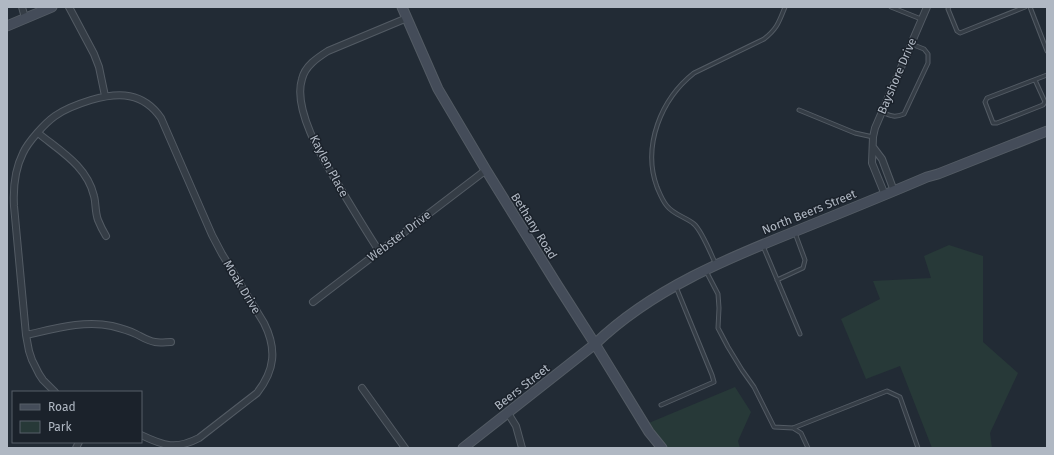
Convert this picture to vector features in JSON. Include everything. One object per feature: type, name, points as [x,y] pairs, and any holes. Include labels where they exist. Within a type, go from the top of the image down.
[{"type":"street","points":[[22,7],[26,18]]},
{"type":"street","points":[[7,26],[52,7]]},
{"type":"street","points":[[69,7],[94,54],[99,67],[106,96]]},
{"type":"street","name":"Bethany Road","points":[[402,7],[438,89],[556,283],[649,432],[662,448]]},
{"type":"street","name":"Bayshore Drive","points":[[889,193],[872,163],[873,137],[875,128],[927,7]]},
{"type":"street","name":"Kaylen Place","points":[[379,251],[317,148],[300,102],[301,80],[310,64],[328,51],[407,18]]},
{"type":"street","name":"Moak Drive","points":[[54,391],[39,374],[32,360],[26,335],[14,206],[16,173],[23,152],[54,116],[67,108],[106,96],[125,95],[139,99],[151,106],[161,118],[222,254],[269,332],[272,342],[273,355],[268,376],[257,393],[199,438],[180,445],[168,445],[157,443],[142,436]]},
{"type":"street","name":"North Beers Street","points":[[595,344],[608,332],[650,301],[716,265],[794,231],[1047,131]]},
{"type":"street","points":[[38,133],[74,162],[88,178],[94,195],[97,219],[106,236]]},
{"type":"street","points":[[873,147],[882,159],[889,193]]},
{"type":"street","name":"Webster Drive","points":[[313,302],[486,170]]},
{"type":"street","points":[[26,335],[77,325],[95,324],[123,329],[157,343],[171,342]]},
{"type":"street","name":"Beers Street","points":[[463,448],[595,344]]},
{"type":"street","points":[[362,388],[405,448]]},
{"type":"street","points":[[508,413],[516,426],[522,448]]},
{"type":"lane","points":[[716,265],[698,229],[691,222],[672,212],[662,199],[653,173],[652,148],[658,122],[666,105],[678,88],[687,79],[694,73],[764,39],[772,33],[777,26],[785,7]]},
{"type":"lane","points":[[891,7],[900,9],[921,20]]},
{"type":"lane","points":[[950,7],[948,9],[957,31],[960,32],[1025,7]]},
{"type":"lane","points":[[1030,7],[1047,51]]},
{"type":"lane","points":[[882,112],[896,117],[904,114],[928,63],[928,54],[924,49],[911,44]]},
{"type":"lane","points":[[1035,80],[1045,102],[1043,105],[997,123],[993,123],[985,100],[1047,75]]},
{"type":"lane","points":[[799,110],[856,133],[873,137]]},
{"type":"lane","points":[[777,280],[804,268],[805,260],[794,231]]},
{"type":"lane","points":[[762,244],[800,334]]},
{"type":"lane","points":[[706,270],[718,294],[718,328],[742,370],[754,387],[774,427],[793,428],[887,391],[900,397],[918,448]]},
{"type":"lane","points":[[661,405],[714,382],[675,286]]},
{"type":"lane","points":[[793,428],[801,434],[808,448]]},
{"type":"green space","points":[[949,245],[983,256],[983,342],[1018,373],[990,433],[992,448],[932,448],[900,366],[866,379],[841,319],[880,299],[873,281],[931,278],[924,256]]},
{"type":"green space","points":[[735,387],[751,412],[738,441],[740,448],[663,448],[644,425]]}]
